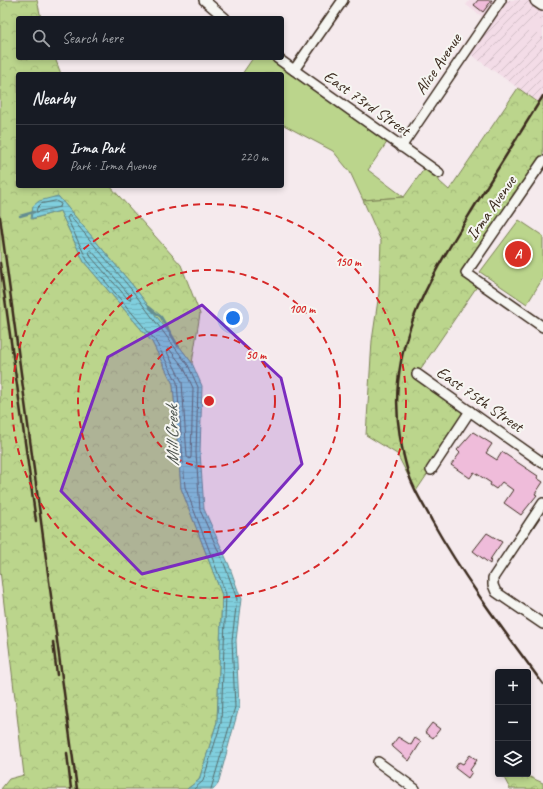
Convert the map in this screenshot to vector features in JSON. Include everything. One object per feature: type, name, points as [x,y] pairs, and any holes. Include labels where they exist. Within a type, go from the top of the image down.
[{"type":"main road","points":[[537,0],[543,4]]},
{"type":"street","points":[[204,0],[223,16]]},
{"type":"street","points":[[294,70],[343,0]]},
{"type":"street","name":"Alice Avenue","points":[[401,147],[501,0]]},
{"type":"street","name":"East 73rd Street","points":[[280,60],[439,173]]},
{"type":"street","name":"Irma Avenue","points":[[543,162],[466,273],[543,327]]},
{"type":"street","name":"East 75th Street","points":[[417,374],[543,463]]},
{"type":"street","points":[[431,470],[470,412]]},
{"type":"street","points":[[543,503],[493,578],[493,585],[496,592],[543,624]]},
{"type":"street","points":[[378,762],[415,789]]},
{"type":"highlighted area","points":[[202,305],[281,378],[302,464],[223,553],[142,574],[61,491],[108,357]]},
{"type":"shaded area","points":[[470,0],[501,0],[487,20],[466,5]]},
{"type":"shaded area","points":[[501,0],[543,0],[543,95],[539,103],[466,51]]},
{"type":"green space","points":[[0,0],[37,0],[41,16],[16,16],[16,60],[56,60],[60,72],[16,72],[16,188],[112,188],[181,265],[200,314],[192,363],[134,287],[58,196],[33,206],[32,219],[60,211],[84,262],[152,342],[173,384],[181,488],[222,595],[217,722],[199,780],[187,789],[1,789],[9,779],[24,775],[0,570]]},
{"type":"green space","points":[[252,60],[280,60],[390,138],[368,170],[404,197],[363,200],[350,172],[333,151],[284,125],[284,72],[243,72]]},
{"type":"green space","points":[[518,88],[539,103],[543,96],[543,161],[466,272],[480,282],[417,374],[470,411],[416,491],[397,454],[366,435],[372,341],[379,293],[381,241],[363,200],[404,197],[427,165],[439,173],[439,181],[449,190]]},
{"type":"green space","points":[[519,220],[543,236],[543,278],[527,304],[480,272]]},
{"type":"green space","points":[[504,777],[530,777],[543,783],[543,789],[510,789]]},
{"type":"water","points":[[58,196],[134,287],[192,363],[202,386],[200,452],[204,509],[229,565],[241,599],[236,640],[239,707],[218,784],[214,789],[187,789],[199,780],[217,722],[222,595],[181,488],[173,384],[152,342],[84,262],[60,211],[31,219],[33,206],[39,201]]},
{"type":"building","points":[[478,0],[492,0],[483,12],[474,5]]},
{"type":"building","points":[[473,432],[492,444],[486,453],[497,460],[502,452],[538,476],[537,478],[543,482],[535,494],[537,495],[521,515],[504,503],[513,490],[502,482],[496,489],[490,485],[491,483],[474,472],[470,478],[451,465],[460,453],[457,450]]},
{"type":"building","points":[[487,533],[502,542],[491,558],[490,564],[473,551]]},
{"type":"building","points":[[432,723],[440,729],[433,738],[425,732]]},
{"type":"building","points":[[398,737],[411,745],[415,738],[421,742],[409,761],[392,745]]},
{"type":"building","points":[[470,755],[477,760],[470,770],[472,772],[468,778],[455,768],[459,762],[463,764]]},
{"type":"waterway","name":"Mill Creek","points":[[20,216],[34,212]]},
{"type":"waterway","name":"Mill Creek","points":[[149,307],[161,317],[178,346]]},
{"type":"railway","points":[[543,96],[457,234],[427,288],[414,316],[405,344],[399,373],[397,404],[400,437],[404,456],[408,474],[417,494],[457,563],[543,684]]},
{"type":"railway","points":[[0,217],[77,789]]},
{"type":"railway","points":[[0,263],[36,521]]},
{"type":"railway","points":[[53,642],[57,675]]},
{"type":"railway","points":[[67,753],[71,789]]},
{"type":"place","name":"Irma Park","points":[[518,254]]}]
